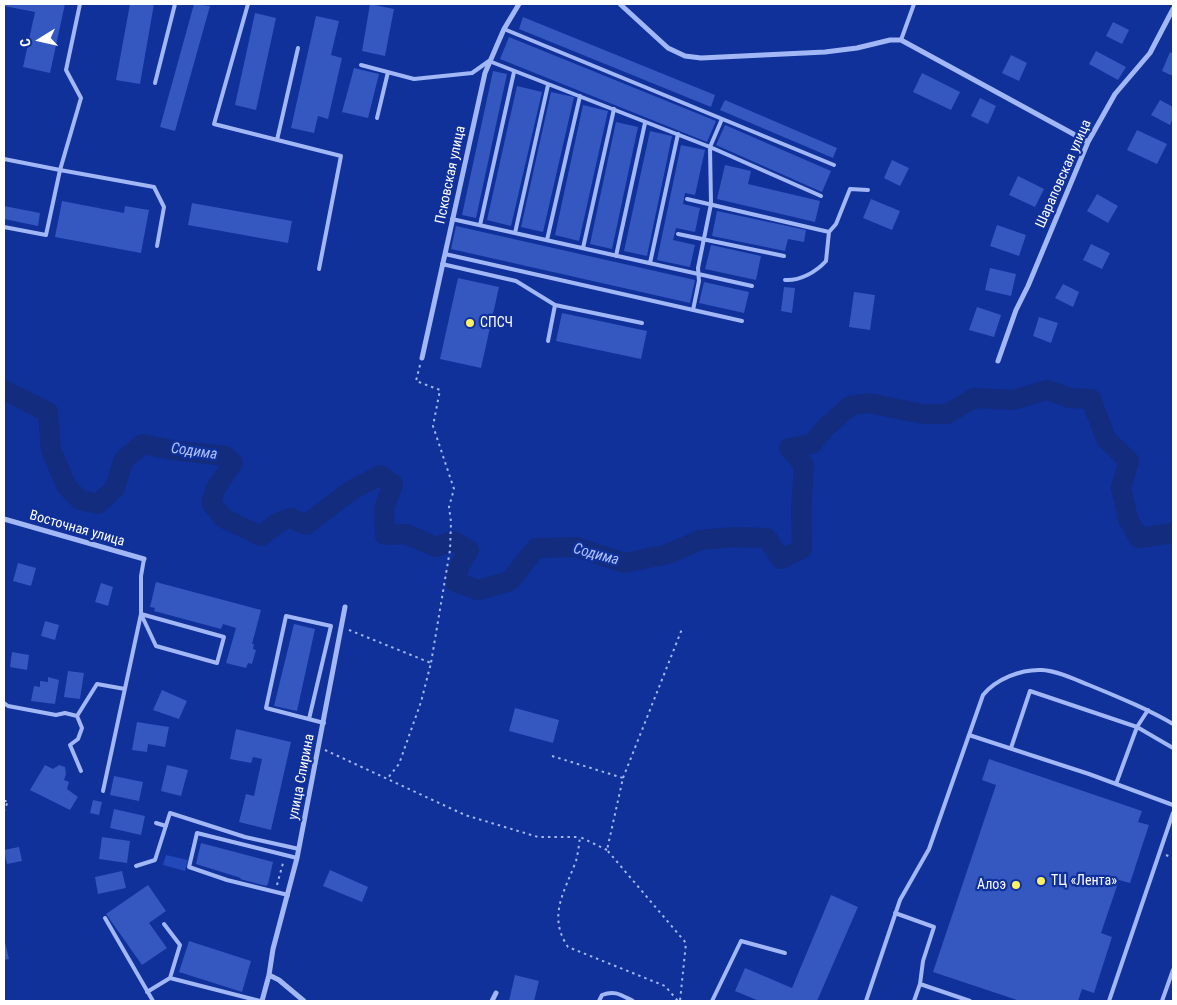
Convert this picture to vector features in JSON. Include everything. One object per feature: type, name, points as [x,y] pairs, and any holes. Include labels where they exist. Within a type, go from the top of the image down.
[{"type":"street","name":"Псковская улица","points":[[422,358],[485,73],[504,29],[519,4]]},
{"type":"street","points":[[620,4],[668,48],[686,56],[701,58],[825,52],[858,48],[890,40],[901,40],[1088,142]]},
{"type":"street","name":"Шараповская улица","points":[[998,360],[1016,310],[1028,286],[1088,142],[1115,94],[1150,53],[1173,9]]},
{"type":"street","name":"Восточная улица","points":[[4,519],[144,559]]},
{"type":"street","name":"улица Спирина","points":[[261,1001],[299,849],[324,723],[344,607]]},
{"type":"street","points":[[269,975],[279,980],[304,1001]]},
{"type":"street","points":[[492,1001],[496,993]]},
{"type":"lane","points":[[4,227],[46,235],[60,170],[81,98],[66,70],[80,4]]},
{"type":"lane","points":[[156,83],[175,4]]},
{"type":"lane","points":[[248,4],[214,124],[341,156],[319,269]]},
{"type":"lane","points":[[901,40],[914,4]]},
{"type":"lane","points":[[504,29],[834,165]]},
{"type":"lane","points":[[277,140],[298,48]]},
{"type":"lane","points":[[361,65],[414,79],[472,73],[489,61],[710,147],[821,196]]},
{"type":"lane","points":[[377,118],[388,72]]},
{"type":"lane","points":[[480,225],[514,72]]},
{"type":"lane","points":[[515,233],[548,85]]},
{"type":"lane","points":[[547,240],[580,96]]},
{"type":"lane","points":[[583,248],[614,109]]},
{"type":"lane","points":[[693,310],[700,281],[698,268],[711,204],[710,147],[722,119]]},
{"type":"lane","points":[[616,256],[645,123]]},
{"type":"lane","points":[[650,263],[678,134]]},
{"type":"lane","points":[[4,159],[154,187],[164,207],[157,246]]},
{"type":"lane","points":[[785,280],[795,280],[820,268],[826,262],[828,232],[836,224],[850,189],[868,190]]},
{"type":"lane","points":[[687,199],[828,232]]},
{"type":"lane","points":[[452,219],[752,286]]},
{"type":"lane","points":[[678,234],[784,256]]},
{"type":"lane","points":[[445,254],[742,321]]},
{"type":"lane","points":[[442,264],[516,281],[554,305],[642,323]]},
{"type":"lane","points":[[548,341],[554,305]]},
{"type":"lane","points":[[102,791],[141,614],[141,576],[144,559]]},
{"type":"lane","points":[[141,614],[224,637],[217,663],[156,646],[141,614]]},
{"type":"lane","points":[[324,723],[266,708],[286,616],[340,627]]},
{"type":"lane","points":[[309,719],[330,626]]},
{"type":"lane","points":[[866,1001],[895,912],[929,849],[983,695],[988,689],[1013,675],[1030,670],[1048,671],[1063,675],[1148,710],[1173,724]]},
{"type":"lane","points":[[77,716],[98,684],[125,689]]},
{"type":"lane","points":[[1011,748],[1030,690],[1137,727],[1173,748]]},
{"type":"lane","points":[[4,703],[8,706],[56,715],[65,712],[77,716],[82,728],[78,739],[70,745],[81,771]]},
{"type":"lane","points":[[1116,784],[1137,727],[1148,710]]},
{"type":"lane","points":[[969,735],[1173,804]]},
{"type":"lane","points":[[136,866],[155,860],[170,813],[245,838],[299,849]]},
{"type":"lane","points":[[1109,1001],[1173,813]]},
{"type":"lane","points":[[156,823],[166,826]]},
{"type":"lane","points":[[288,895],[227,880],[189,866],[197,833],[297,858]]},
{"type":"lane","points":[[895,912],[934,927],[923,961],[920,984],[914,1001]]},
{"type":"lane","points":[[105,918],[153,1001]]},
{"type":"lane","points":[[147,992],[170,978],[180,945],[164,924]]},
{"type":"lane","points":[[712,1001],[741,941],[785,953]]},
{"type":"lane","points":[[1162,1001],[1173,970]]},
{"type":"lane","points":[[170,978],[261,1001]]},
{"type":"lane","points":[[920,984],[970,1001]]},
{"type":"lane","points":[[599,1001],[602,995],[610,992],[633,1001]]},
{"type":"path","points":[[387,779],[399,764],[421,702],[431,664],[450,550],[451,522],[449,507],[454,489],[433,426],[440,390],[416,382],[422,358]]},
{"type":"path","points":[[340,627],[431,664]]},
{"type":"path","points":[[607,850],[623,778],[682,629]]},
{"type":"path","points":[[319,747],[465,815],[538,837],[580,837],[607,850],[686,943],[679,1001]]},
{"type":"path","points":[[552,756],[623,778]]},
{"type":"path","points":[[4,801],[8,801],[4,811]]},
{"type":"path","points":[[580,837],[576,859],[562,894],[558,916],[560,935],[568,947],[665,986],[679,1001]]},
{"type":"path","points":[[275,892],[284,855]]},
{"type":"shaded area","points":[[166,855],[188,860],[185,871],[163,865]]},
{"type":"building","points":[[4,4],[65,4],[50,73],[23,67],[35,12],[4,6]]},
{"type":"building","points":[[130,4],[154,4],[140,84],[116,80]]},
{"type":"building","points":[[194,4],[210,6],[175,131],[160,127]]},
{"type":"building","points":[[370,4],[394,9],[385,56],[362,51]]},
{"type":"building","points":[[255,13],[276,18],[256,110],[235,105]]},
{"type":"building","points":[[316,16],[339,21],[331,55],[342,58],[328,119],[318,116],[314,133],[291,128]]},
{"type":"building","points":[[523,17],[715,95],[711,107],[519,29]]},
{"type":"building","points":[[1113,22],[1129,30],[1122,44],[1106,36]]},
{"type":"building","points":[[509,37],[716,121],[707,142],[500,59]]},
{"type":"building","points":[[1096,51],[1126,67],[1118,80],[1089,64]]},
{"type":"building","points":[[1170,52],[1173,54],[1173,76],[1162,71]]},
{"type":"building","points":[[1011,55],[1027,63],[1019,81],[1002,73]]},
{"type":"building","points":[[354,68],[379,74],[368,118],[342,112]]},
{"type":"building","points":[[493,71],[507,74],[476,218],[462,215]]},
{"type":"building","points":[[922,73],[960,92],[951,110],[913,92]]},
{"type":"building","points":[[517,86],[542,92],[511,226],[487,220]]},
{"type":"building","points":[[551,92],[574,97],[543,232],[521,227]]},
{"type":"building","points":[[980,98],[996,106],[988,124],[971,116]]},
{"type":"building","points":[[725,100],[837,148],[833,158],[720,110]]},
{"type":"building","points":[[1160,100],[1173,107],[1173,118],[1170,125],[1151,115]]},
{"type":"building","points":[[583,105],[608,111],[579,241],[555,235]]},
{"type":"building","points":[[616,122],[638,127],[612,249],[590,244]]},
{"type":"building","points":[[725,125],[831,171],[822,192],[716,145]]},
{"type":"building","points":[[1137,130],[1167,144],[1157,164],[1127,150]]},
{"type":"building","points":[[650,131],[672,136],[647,256],[624,251]]},
{"type":"building","points":[[681,145],[705,150],[695,195],[685,193],[683,204],[700,208],[695,232],[676,228],[673,240],[695,245],[690,267],[657,260]]},
{"type":"building","points":[[892,160],[909,168],[900,186],[884,178]]},
{"type":"building","points":[[725,165],[751,171],[748,184],[820,201],[815,222],[717,199]]},
{"type":"building","points":[[1018,176],[1044,189],[1035,207],[1009,195]]},
{"type":"building","points":[[1097,194],[1118,206],[1108,223],[1087,211]]},
{"type":"building","points":[[871,199],[900,211],[892,230],[863,218]]},
{"type":"building","points":[[62,201],[124,213],[125,206],[149,210],[141,253],[55,237]]},
{"type":"building","points":[[192,203],[292,221],[288,243],[188,225]]},
{"type":"building","points":[[4,206],[40,213],[38,226],[4,219]]},
{"type":"building","points":[[717,211],[806,230],[804,242],[788,239],[785,251],[712,236]]},
{"type":"building","points":[[997,225],[1026,235],[1019,256],[990,246]]},
{"type":"building","points":[[456,226],[695,280],[690,303],[451,249]]},
{"type":"building","points":[[1091,244],[1110,253],[1102,269],[1083,260]]},
{"type":"building","points":[[711,245],[761,256],[756,280],[705,269]]},
{"type":"building","points":[[990,268],[1016,274],[1011,296],[985,290]]},
{"type":"building","name":"СПСЧ","points":[[458,278],[499,287],[481,368],[440,359]]},
{"type":"building","points":[[704,282],[749,292],[744,313],[699,303]]},
{"type":"building","points":[[1063,284],[1079,292],[1073,307],[1055,298]]},
{"type":"building","points":[[784,287],[795,288],[792,313],[781,311]]},
{"type":"building","points":[[854,292],[875,295],[870,330],[849,327]]},
{"type":"building","points":[[977,307],[1001,315],[994,337],[969,330]]},
{"type":"building","points":[[562,313],[647,331],[641,359],[556,341]]},
{"type":"building","points":[[1039,317],[1058,323],[1051,343],[1033,336]]},
{"type":"building","points":[[18,563],[36,568],[31,586],[13,581]]},
{"type":"building","points":[[156,582],[261,610],[252,644],[254,644],[253,649],[256,650],[252,664],[248,663],[246,668],[226,663],[236,628],[223,624],[221,629],[154,611],[155,608],[150,607]]},
{"type":"building","points":[[101,583],[113,587],[108,606],[95,602]]},
{"type":"building","points":[[45,621],[59,625],[55,640],[41,636]]},
{"type":"building","points":[[294,624],[315,629],[297,711],[274,706]]},
{"type":"building","points":[[12,652],[29,655],[27,670],[10,667]]},
{"type":"building","points":[[68,671],[84,673],[80,699],[64,697]]},
{"type":"building","points":[[48,677],[59,680],[55,704],[31,701],[34,686],[40,687],[40,681],[48,682]]},
{"type":"building","points":[[162,690],[187,701],[179,719],[153,710]]},
{"type":"building","points":[[515,708],[559,720],[553,743],[509,731]]},
{"type":"building","points":[[137,722],[169,727],[165,747],[148,744],[147,752],[132,750]]},
{"type":"building","points":[[236,729],[291,742],[271,830],[239,822],[246,794],[254,796],[262,759],[253,757],[251,763],[230,759]]},
{"type":"building","name":"ТЦ «Лента»","points":[[989,759],[1142,811],[1138,822],[1149,825],[1130,883],[1119,880],[1101,933],[1112,937],[1094,993],[1082,989],[1078,1001],[1020,1001],[933,972],[996,785],[982,780]]},
{"type":"building","points":[[45,765],[53,769],[59,765],[65,767],[66,774],[64,780],[69,782],[67,789],[78,797],[70,810],[30,790]]},
{"type":"building","points":[[167,765],[188,770],[181,796],[161,791]]},
{"type":"building","points":[[114,776],[143,782],[139,801],[110,795]]},
{"type":"building","points":[[93,800],[102,802],[99,815],[90,813]]},
{"type":"building","points":[[114,809],[145,816],[141,835],[110,828]]},
{"type":"building","points":[[102,837],[130,841],[127,863],[99,859]]},
{"type":"building","points":[[201,843],[273,862],[268,884],[266,886],[240,879],[196,864]]},
{"type":"building","points":[[19,847],[22,861],[7,864],[4,850]]},
{"type":"building","points":[[330,870],[368,887],[362,902],[323,886]]},
{"type":"building","points":[[122,871],[126,888],[98,894],[95,877]]},
{"type":"building","points":[[148,885],[166,911],[149,923],[167,948],[142,965],[106,914]]},
{"type":"building","points":[[831,895],[858,907],[817,1001],[759,1001],[735,991],[745,968],[792,988]]},
{"type":"building","points":[[4,938],[9,959],[4,960]]},
{"type":"building","points":[[189,941],[251,961],[242,992],[179,972]]},
{"type":"building","points":[[515,975],[539,981],[534,1001],[509,1001]]},
{"type":"waterway","name":"Содима","points":[[4,390],[48,412],[51,450],[67,487],[80,500],[98,504],[115,488],[123,461],[142,444],[172,450],[225,456],[233,463],[216,488],[211,502],[223,518],[261,536],[279,522],[291,518],[306,525],[350,491],[380,475],[393,484],[384,509],[385,535],[406,534],[436,547],[453,541],[469,550],[459,567],[455,582],[478,590],[510,581],[536,548],[576,547],[624,563],[668,554],[700,540],[734,537],[767,538],[781,559],[802,549],[801,510],[804,465],[789,448],[812,444],[825,428],[850,406],[868,403],[923,414],[947,414],[974,398],[1013,400],[1047,390],[1070,398],[1091,399],[1106,439],[1129,461],[1121,488],[1128,519],[1139,538],[1173,533]]},
{"type":"place","name":"СПСЧ","points":[[470,323]]},
{"type":"place","name":"ТЦ «Лента»","points":[[1041,881]]},
{"type":"place","name":"Алоэ","points":[[1016,885]]}]
